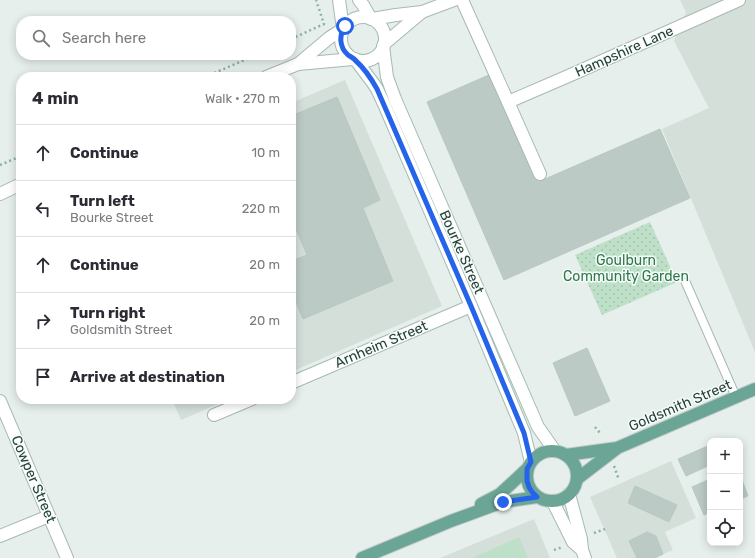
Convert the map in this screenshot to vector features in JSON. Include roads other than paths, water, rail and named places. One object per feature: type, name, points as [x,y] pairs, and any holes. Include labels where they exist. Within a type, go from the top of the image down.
[{"type":"main road","name":"Goldsmith Street","points":[[577,479],[617,448],[755,389]]},
{"type":"main road","name":"Goldsmith Street","points":[[560,453],[617,448]]},
{"type":"main road","points":[[451,521],[500,494],[536,456],[548,451],[560,453],[571,460],[575,466],[577,479],[570,494],[565,498],[553,502],[542,500],[537,497],[532,492],[527,481],[529,465]]},
{"type":"main road","points":[[362,558],[451,521],[503,502],[537,497]]},
{"type":"street","points":[[339,0],[343,29],[341,37],[342,44],[347,54],[354,59]]},
{"type":"street","points":[[359,0],[371,19],[377,23],[382,30],[384,38],[383,45]]},
{"type":"street","points":[[298,64],[355,18],[361,17],[371,19],[422,12],[454,0]]},
{"type":"street","points":[[462,0],[540,174]]},
{"type":"street","name":"Hampshire Lane","points":[[508,102],[739,0]]},
{"type":"street","points":[[278,72],[298,64],[354,59],[362,61],[372,58],[377,55],[383,45],[422,12]]},
{"type":"street","name":"Bourke Street","points":[[383,45],[387,77],[395,99],[538,427],[560,453]]},
{"type":"street","name":"Bourke Street","points":[[354,59],[377,89],[471,306],[524,433],[529,465]]},
{"type":"street","points":[[0,194],[16,186]]},
{"type":"street","name":"Arnheim Street","points":[[296,380],[471,306]]},
{"type":"street","name":"Cowper Street","points":[[0,400],[67,558]]},
{"type":"street","points":[[214,415],[240,404]]},
{"type":"street","points":[[570,494],[582,539],[583,554]]},
{"type":"street","points":[[553,502],[574,542],[583,554]]},
{"type":"street","points":[[0,536],[49,516]]},
{"type":"lane","points":[[686,283],[736,397]]},
{"type":"park label","name":"Goulburn Community Garden","points":[[626,268]]}]
